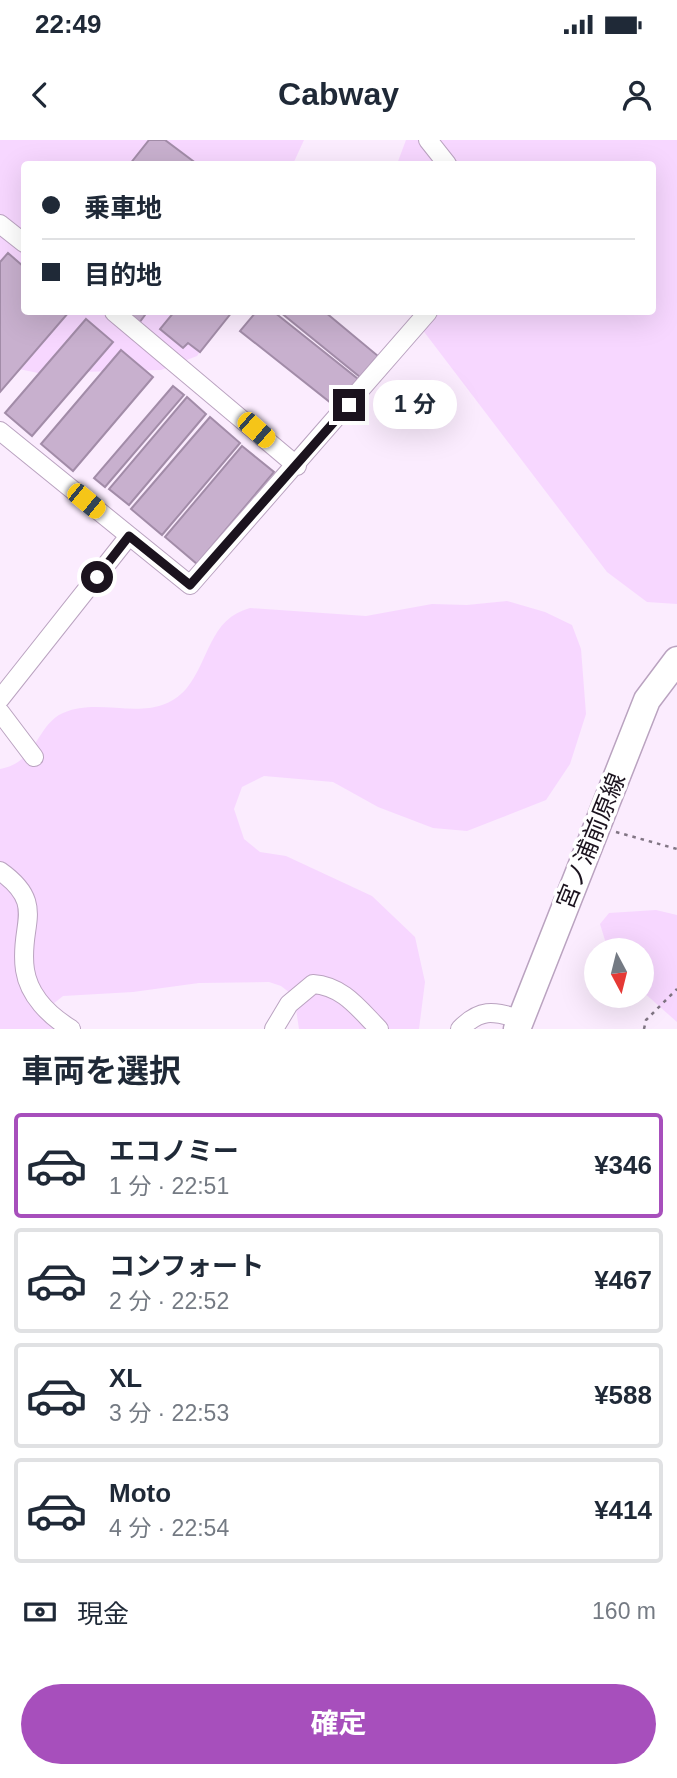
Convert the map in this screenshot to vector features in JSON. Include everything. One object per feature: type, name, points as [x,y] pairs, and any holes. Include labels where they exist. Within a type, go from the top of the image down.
[{"type":"main road","name":"宮ノ浦前原線","points":[[519,1024],[647,700],[677,660]]},
{"type":"street","points":[[428,140],[445,161]]},
{"type":"street","points":[[0,224],[21,241]]},
{"type":"street","points":[[118,315],[297,466]]},
{"type":"street","points":[[0,431],[190,585],[297,466],[425,315]]},
{"type":"street","points":[[0,699],[129,536]]},
{"type":"street","points":[[0,712],[34,757]]},
{"type":"street","points":[[0,871],[23,891],[28,904],[30,919],[25,971],[30,985],[40,1003],[71,1029]]},
{"type":"street","points":[[274,1029],[289,1004],[313,984],[329,985],[345,995],[379,1029]]},
{"type":"street","points":[[460,1029],[471,1018],[491,1011],[519,1024]]},
{"type":"path","points":[[596,827],[677,849]]},
{"type":"path","points":[[644,1029],[646,1020],[677,989]]},
{"type":"shaded area","points":[[0,140],[304,140],[294,161],[21,161],[21,315],[225,315],[197,356],[161,370],[38,373],[0,365]]},
{"type":"shaded area","points":[[406,140],[677,140],[677,604],[647,602],[607,572],[411,315],[656,315],[656,161],[398,161]]},
{"type":"shaded area","points":[[507,601],[545,612],[572,625],[581,649],[586,714],[570,764],[546,800],[467,831],[433,828],[378,807],[333,782],[264,776],[242,787],[234,809],[244,839],[260,852],[286,856],[372,896],[415,937],[425,982],[419,1029],[299,1029],[294,996],[281,986],[269,982],[199,983],[133,992],[63,996],[48,1008],[54,1029],[0,1029],[0,769],[22,759],[54,719],[78,708],[143,709],[173,700],[194,678],[226,621],[236,613],[250,608],[366,616],[432,604],[467,605]]},
{"type":"shaded area","points":[[656,910],[677,915],[677,1022],[654,1002],[654,938],[604,938],[600,924],[609,913]]},
{"type":"building","points":[[149,140],[165,140],[193,161],[132,161]]},
{"type":"building","points":[[8,253],[21,264],[21,315],[66,315],[0,392],[0,262]]},
{"type":"building","points":[[129,315],[145,315],[139,323]]},
{"type":"building","points":[[172,315],[230,315],[200,352],[188,343],[183,348],[160,329]]},
{"type":"building","points":[[253,315],[278,315],[358,379],[336,407],[240,331]]},
{"type":"building","points":[[284,315],[329,315],[378,356],[360,377]]},
{"type":"building","points":[[86,319],[113,342],[32,436],[5,413]]},
{"type":"building","points":[[121,350],[153,377],[73,471],[41,444]]},
{"type":"building","points":[[173,386],[184,395],[105,487],[94,478]]},
{"type":"building","points":[[187,397],[206,414],[129,505],[109,489]]},
{"type":"building","points":[[210,417],[240,443],[162,535],[131,509]]},
{"type":"building","points":[[242,446],[274,472],[197,564],[165,537]]},
{"type":"route","points":[[97,577],[129,536],[190,585],[349,405]]}]
